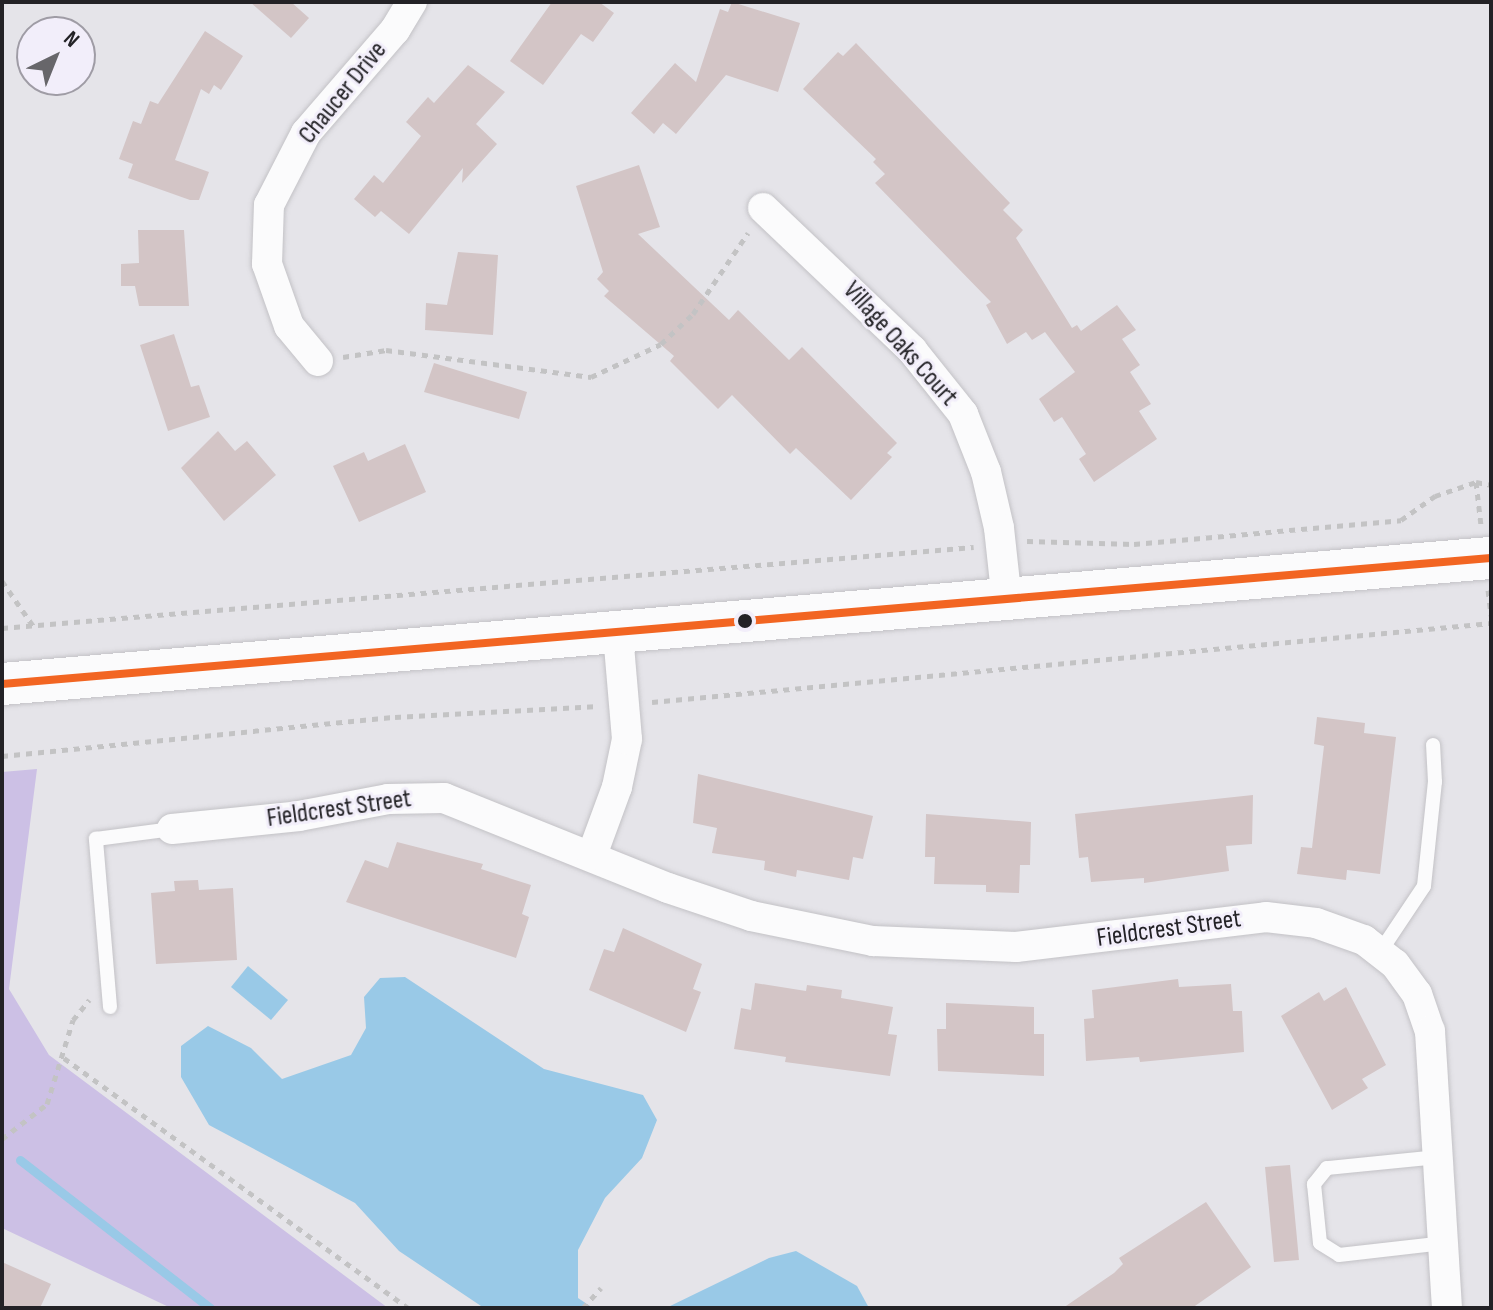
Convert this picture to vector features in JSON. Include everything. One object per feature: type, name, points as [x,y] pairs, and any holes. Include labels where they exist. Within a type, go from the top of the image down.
[{"type":"main road","points":[[2,684],[618,635],[1491,558]]},
{"type":"street","name":"Chaucer Drive","points":[[318,361],[289,326],[267,264],[269,205],[306,133],[395,30],[412,2]]},
{"type":"street","name":"Village Oaks Court","points":[[763,208],[912,350],[963,414],[986,472],[999,528],[1007,602]]},
{"type":"street","points":[[592,855],[617,787],[627,739],[618,635]]},
{"type":"street","name":"Fieldcrest Street","points":[[172,829],[299,816],[388,799],[444,798],[751,916],[873,941],[1016,947],[1266,917],[1316,923],[1364,940],[1380,952],[1417,994],[1430,1031],[1447,1308]]},
{"type":"lane","points":[[1380,952],[1424,886],[1435,782],[1433,745]]},
{"type":"lane","points":[[110,1007],[96,839],[172,829]]},
{"type":"lane","points":[[1438,1157],[1327,1168],[1314,1184],[1320,1243],[1339,1255],[1445,1243]]},
{"type":"path","points":[[318,361],[386,350],[591,377],[661,344],[693,314],[763,208]]},
{"type":"path","points":[[1024,542],[1134,544],[1401,520],[1435,496],[1476,482],[1491,485]]},
{"type":"path","points":[[1476,482],[1480,518]]},
{"type":"path","points":[[2,628],[34,628],[967,548]]},
{"type":"path","points":[[2,581],[34,628]]},
{"type":"path","points":[[1488,600],[1491,616]]},
{"type":"path","points":[[654,702],[1491,623]]},
{"type":"path","points":[[2,756],[395,717],[587,707]]},
{"type":"path","points":[[2,1139],[47,1104],[64,1058],[73,1020]]},
{"type":"path","points":[[64,1058],[408,1308]]},
{"type":"path","points":[[583,1308],[601,1288]]},
{"type":"shaded area","points":[[37,769],[9,989],[49,1055],[388,1308],[171,1308],[2,1228],[2,772]]},
{"type":"water","points":[[248,966],[288,1000],[271,1020],[231,987]]},
{"type":"water","points":[[405,977],[544,1069],[643,1095],[657,1120],[642,1158],[605,1198],[578,1250],[578,1298],[593,1308],[484,1308],[399,1251],[355,1203],[209,1125],[181,1077],[181,1046],[208,1026],[251,1048],[282,1079],[351,1055],[366,1028],[364,997],[380,978]]},
{"type":"water","points":[[796,1251],[857,1286],[869,1308],[666,1308],[769,1258]]},
{"type":"building","points":[[250,2],[291,2],[309,18],[291,38]]},
{"type":"building","points":[[552,2],[599,2],[614,13],[593,42],[581,34],[543,85],[510,61]]},
{"type":"building","points":[[732,2],[800,23],[778,92],[726,75],[676,134],[663,123],[654,134],[631,113],[675,63],[696,82],[720,9],[728,12]]},
{"type":"building","points":[[205,31],[243,56],[221,90],[214,85],[209,94],[201,89],[175,160],[209,172],[199,200],[190,200],[128,178],[133,164],[119,159],[133,121],[141,124],[150,101],[158,104]]},
{"type":"building","points":[[856,43],[1010,203],[1003,210],[1023,230],[1016,238],[1072,328],[1077,325],[1081,331],[1117,305],[1136,330],[1122,339],[1140,365],[1130,372],[1151,404],[1139,411],[1157,439],[1094,482],[1079,459],[1086,454],[1062,417],[1054,422],[1039,399],[1075,372],[1045,332],[1032,340],[1026,332],[1007,344],[986,305],[991,302],[875,183],[885,174],[873,162],[876,159],[803,89],[838,52],[843,56]]},
{"type":"building","points":[[468,65],[505,92],[476,124],[497,144],[462,183],[463,168],[409,234],[381,211],[375,217],[354,199],[374,175],[383,183],[421,136],[406,122],[428,97],[434,103]]},
{"type":"building","points":[[639,165],[660,227],[638,234],[729,320],[738,310],[789,360],[802,347],[897,443],[887,453],[892,457],[851,500],[796,448],[790,454],[732,395],[718,409],[670,361],[674,356],[604,296],[609,291],[597,279],[603,272],[576,186]]},
{"type":"building","points":[[138,230],[184,230],[189,306],[139,306],[135,286],[121,286],[121,264],[139,263]]},
{"type":"building","points":[[458,252],[498,255],[493,335],[425,330],[426,303],[447,305]]},
{"type":"building","points":[[174,334],[191,387],[199,385],[210,417],[168,431],[140,345]]},
{"type":"building","points":[[434,363],[527,392],[519,419],[424,392]]},
{"type":"building","points":[[218,431],[235,451],[247,441],[276,475],[224,521],[181,468]]},
{"type":"building","points":[[405,444],[426,492],[359,522],[333,466],[364,452],[368,461]]},
{"type":"building","points":[[1317,717],[1365,723],[1364,733],[1396,737],[1380,874],[1347,870],[1346,880],[1297,874],[1301,847],[1312,848],[1324,746],[1314,744]]},
{"type":"building","points":[[698,774],[873,816],[863,859],[853,857],[849,880],[797,870],[796,877],[764,870],[765,861],[712,853],[717,828],[693,823]]},
{"type":"building","points":[[1253,795],[1252,844],[1226,846],[1229,871],[1144,883],[1144,878],[1091,882],[1088,857],[1079,858],[1075,814]]},
{"type":"building","points":[[926,814],[1031,822],[1030,865],[1020,865],[1019,893],[986,892],[986,885],[934,884],[935,857],[925,857]]},
{"type":"building","points":[[397,842],[483,864],[481,869],[531,885],[522,914],[529,917],[516,958],[346,902],[365,860],[388,868]]},
{"type":"building","points":[[198,880],[199,890],[233,888],[237,960],[156,964],[151,893],[175,891],[174,881]]},
{"type":"building","points":[[623,928],[702,964],[693,989],[701,992],[686,1032],[589,990],[604,949],[614,952]]},
{"type":"building","points":[[1178,979],[1179,987],[1231,984],[1233,1011],[1242,1011],[1244,1052],[1140,1062],[1139,1057],[1086,1061],[1084,1019],[1094,1018],[1092,990]]},
{"type":"building","points":[[755,983],[806,991],[807,985],[842,990],[841,998],[893,1007],[888,1034],[897,1035],[890,1076],[785,1062],[786,1057],[734,1049],[741,1008],[751,1010]]},
{"type":"building","points":[[1346,987],[1386,1065],[1362,1079],[1368,1088],[1332,1110],[1281,1016],[1319,992],[1324,1001]]},
{"type":"building","points":[[946,1003],[1034,1007],[1034,1034],[1044,1034],[1044,1076],[938,1071],[937,1029],[946,1029]]},
{"type":"building","points":[[1290,1165],[1299,1260],[1274,1262],[1265,1167]]},
{"type":"building","points":[[1206,1202],[1251,1267],[1192,1308],[1063,1308],[1114,1273],[1123,1264],[1119,1258]]},
{"type":"building","points":[[2,1262],[51,1284],[40,1308],[2,1308]]},
{"type":"waterway","points":[[20,1160],[210,1308]]},
{"type":"transit line","points":[[2,684],[1491,558]]}]
